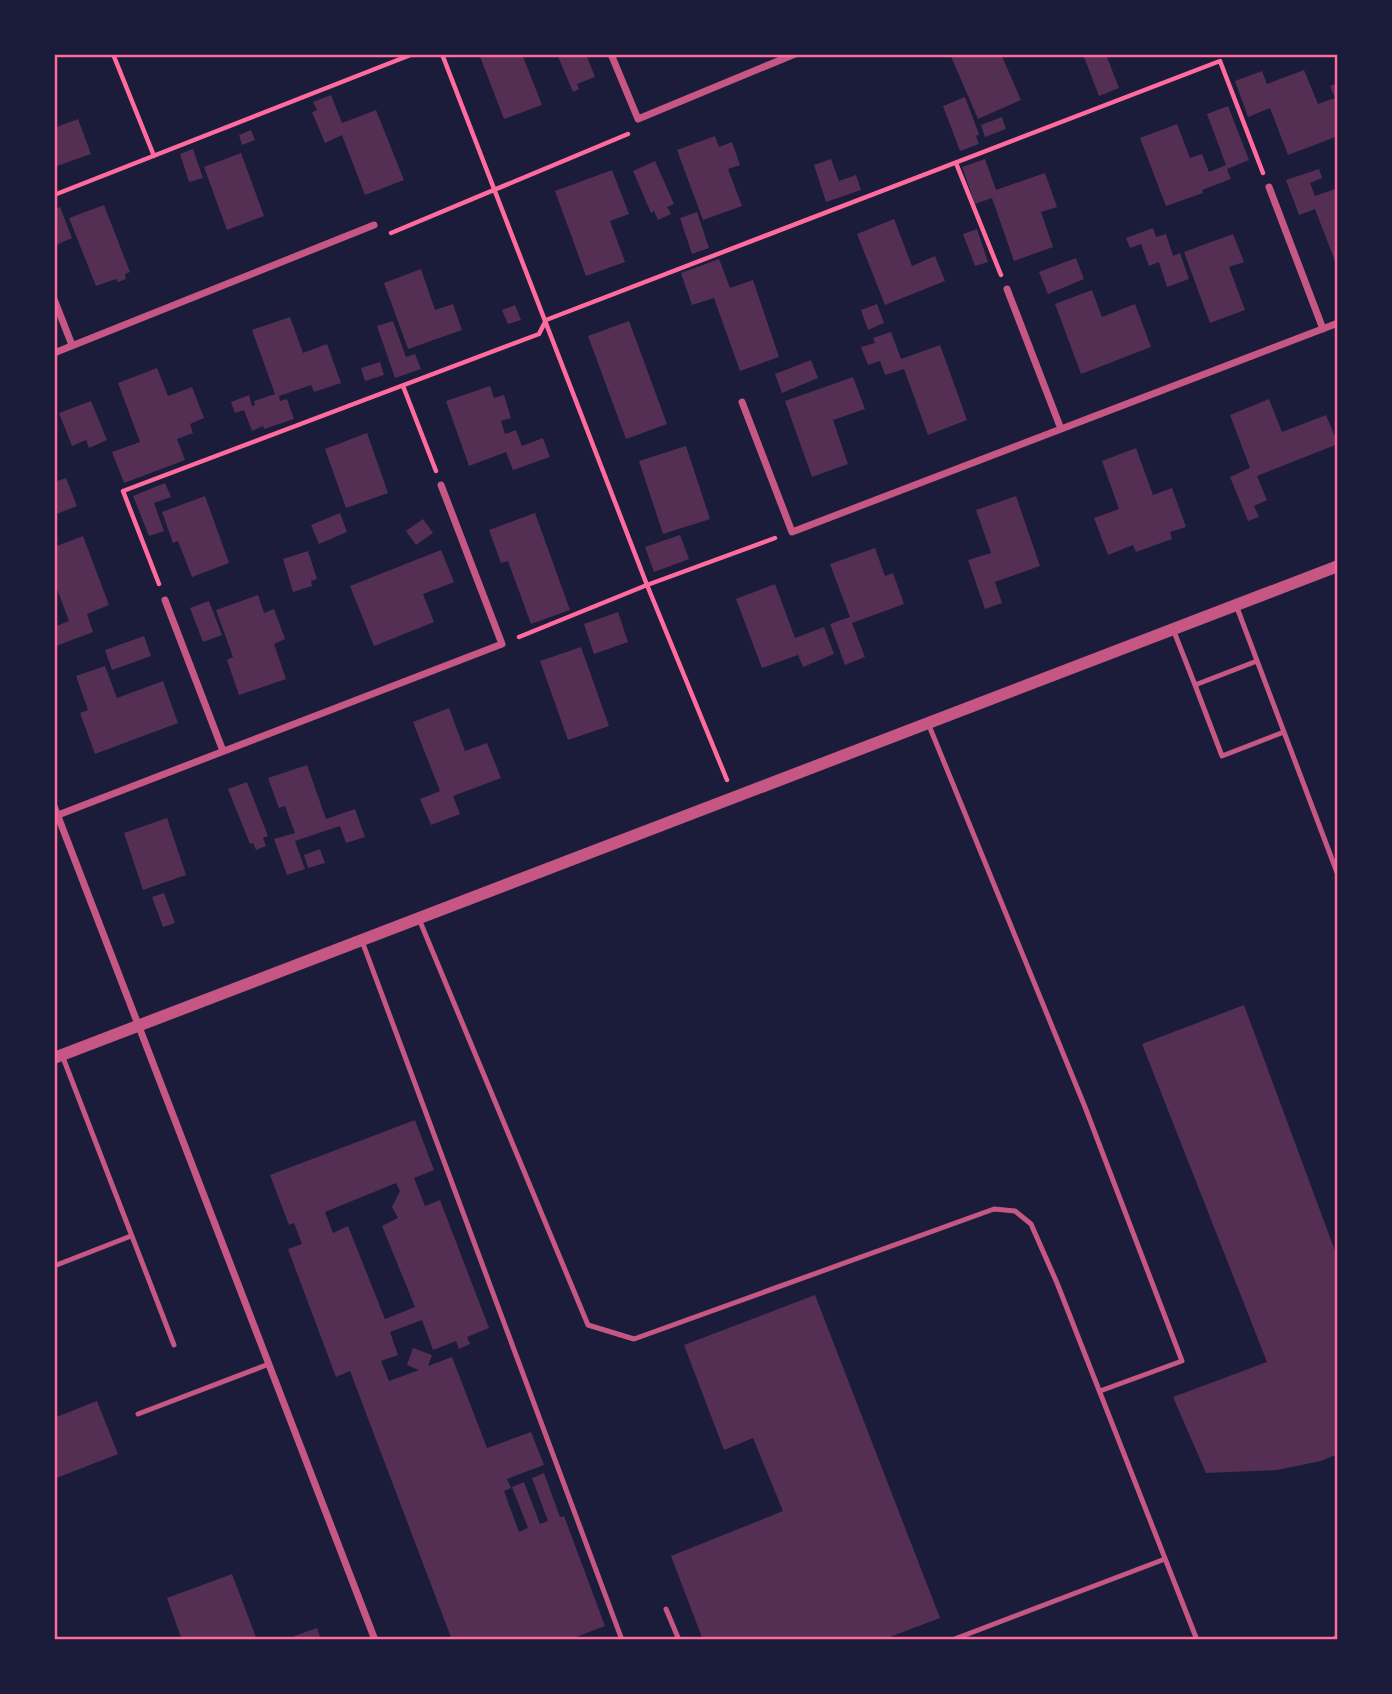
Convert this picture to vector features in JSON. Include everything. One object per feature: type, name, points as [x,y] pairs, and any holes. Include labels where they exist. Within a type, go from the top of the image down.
[{"type":"street","points":[[611,54],[638,119],[795,54]]},
{"type":"street","points":[[1269,187],[1323,329]]},
{"type":"street","points":[[54,353],[374,225]]},
{"type":"street","points":[[1007,289],[1061,429]]},
{"type":"street","points":[[54,299],[72,345]]},
{"type":"street","points":[[742,402],[792,532],[1338,323]]},
{"type":"street","points":[[58,815],[502,644],[441,485]]},
{"type":"street","points":[[58,1057],[1338,566]]},
{"type":"street","points":[[165,600],[223,751]]},
{"type":"street","points":[[54,806],[375,1640]]},
{"type":"lane","points":[[1236,605],[1338,875]]},
{"type":"lane","points":[[1173,629],[1222,756],[1284,732]]},
{"type":"lane","points":[[1195,685],[1257,661]]},
{"type":"lane","points":[[928,723],[1085,1107],[1182,1361],[1100,1391]]},
{"type":"lane","points":[[419,919],[588,1325],[634,1339],[995,1209],[1015,1211],[1031,1224],[1100,1391],[1197,1640]]},
{"type":"lane","points":[[362,941],[622,1640]]},
{"type":"lane","points":[[58,1057],[174,1345]]},
{"type":"lane","points":[[54,1266],[131,1236]]},
{"type":"lane","points":[[138,1414],[269,1364]]},
{"type":"lane","points":[[952,1640],[1164,1559]]},
{"type":"lane","points":[[666,1609],[679,1640]]},
{"type":"path","points":[[113,54],[154,156]]},
{"type":"path","points":[[54,195],[413,54]]},
{"type":"path","points":[[442,54],[733,797]]},
{"type":"path","points":[[165,600],[123,491],[539,334],[546,320],[1220,61],[1269,187]]},
{"type":"path","points":[[374,225],[384,236],[634,132],[638,119]]},
{"type":"path","points":[[956,163],[1007,289]]},
{"type":"path","points":[[403,386],[441,485]]},
{"type":"path","points":[[502,644],[648,585],[792,532]]},
{"type":"path","points":[[1331,1640],[1338,1637]]},
{"type":"building","points":[[479,54],[522,54],[542,105],[504,119]]},
{"type":"building","points":[[557,54],[586,54],[595,77],[577,84],[579,89],[573,92]]},
{"type":"building","points":[[950,54],[1001,54],[1021,100],[978,119]]},
{"type":"building","points":[[1113,54],[1107,57],[1119,88],[1099,96],[1084,57]]},
{"type":"building","points":[[1304,70],[1318,104],[1335,98],[1330,86],[1338,83],[1338,136],[1288,155],[1270,108],[1248,117],[1235,81],[1262,71],[1267,84]]},
{"type":"building","points":[[331,95],[342,123],[376,110],[404,180],[365,195],[342,135],[325,143],[312,112],[317,110],[313,102]]},
{"type":"building","points":[[965,97],[979,134],[976,136],[979,144],[960,151],[943,106]]},
{"type":"building","points":[[1228,106],[1249,160],[1227,169],[1231,179],[1202,190],[1203,193],[1166,206],[1140,138],[1177,124],[1190,158],[1202,154],[1209,172],[1226,165],[1207,114]]},
{"type":"building","points":[[1002,117],[1006,129],[985,137],[981,125]]},
{"type":"building","points":[[78,119],[91,154],[54,167],[54,128]]},
{"type":"building","points":[[251,130],[255,140],[242,145],[239,135]]},
{"type":"building","points":[[715,136],[719,147],[732,142],[740,165],[728,169],[742,206],[703,220],[677,150]]},
{"type":"building","points":[[193,149],[203,178],[189,182],[180,154]]},
{"type":"building","points":[[241,153],[264,216],[227,230],[204,167]]},
{"type":"building","points":[[831,159],[839,181],[856,175],[861,190],[826,202],[814,165]]},
{"type":"building","points":[[985,159],[996,190],[1045,173],[1057,207],[1041,212],[1053,247],[1014,261],[992,198],[975,204],[962,167]]},
{"type":"building","points":[[655,161],[674,204],[667,207],[671,214],[658,220],[654,211],[651,213],[633,171]]},
{"type":"building","points":[[1319,169],[1322,178],[1310,183],[1315,196],[1338,188],[1338,269],[1315,209],[1299,215],[1286,180]]},
{"type":"building","points":[[612,170],[629,214],[610,221],[625,262],[586,276],[555,191]]},
{"type":"building","points":[[104,205],[130,272],[125,274],[126,279],[118,282],[116,279],[96,286],[69,218]]},
{"type":"building","points":[[60,207],[72,238],[56,245],[54,209]]},
{"type":"building","points":[[697,212],[709,248],[692,254],[680,218]]},
{"type":"building","points":[[894,219],[912,266],[935,256],[945,281],[885,305],[857,234]]},
{"type":"building","points":[[1153,228],[1156,237],[1166,234],[1173,256],[1180,253],[1189,279],[1167,287],[1159,262],[1149,266],[1141,244],[1130,248],[1126,238]]},
{"type":"building","points":[[977,229],[988,262],[975,266],[963,234]]},
{"type":"building","points":[[1233,234],[1244,262],[1229,267],[1245,310],[1210,323],[1184,252]]},
{"type":"building","points":[[1076,258],[1084,279],[1048,294],[1039,272]]},
{"type":"building","points":[[719,259],[730,288],[753,280],[779,357],[740,371],[714,298],[692,305],[681,273]]},
{"type":"building","points":[[421,269],[435,310],[453,304],[462,330],[408,349],[384,283]]},
{"type":"building","points":[[1092,290],[1102,317],[1135,304],[1151,347],[1081,374],[1055,304]]},
{"type":"building","points":[[877,304],[884,323],[868,330],[861,310]]},
{"type":"building","points":[[515,305],[521,320],[508,324],[502,310]]},
{"type":"building","points":[[290,317],[303,353],[327,344],[341,383],[314,392],[311,385],[279,396],[280,401],[287,399],[294,419],[252,431],[244,410],[235,413],[231,402],[249,395],[252,406],[255,405],[254,401],[275,394],[252,330]]},
{"type":"building","points":[[393,321],[406,357],[415,354],[421,369],[395,378],[377,326]]},
{"type":"building","points":[[629,321],[667,424],[626,439],[588,336]]},
{"type":"building","points":[[891,332],[901,359],[940,345],[967,420],[928,435],[904,369],[885,375],[880,361],[868,365],[861,347],[875,343],[873,338]]},
{"type":"building","points":[[811,360],[818,378],[782,393],[775,374]]},
{"type":"building","points":[[380,362],[384,375],[365,381],[361,368]]},
{"type":"building","points":[[157,368],[168,396],[192,387],[204,418],[190,424],[193,433],[177,439],[185,460],[124,483],[112,452],[140,442],[118,383]]},
{"type":"building","points":[[853,377],[865,409],[833,420],[848,464],[812,477],[785,401]]},
{"type":"building","points":[[490,386],[494,398],[504,395],[511,418],[501,421],[505,434],[516,430],[522,446],[543,438],[550,457],[513,470],[506,452],[469,466],[446,401]]},
{"type":"building","points":[[1269,399],[1282,432],[1326,415],[1338,444],[1257,476],[1267,500],[1254,506],[1259,517],[1248,521],[1230,477],[1250,468],[1230,415]]},
{"type":"building","points":[[91,401],[107,440],[89,448],[86,440],[72,446],[59,413]]},
{"type":"building","points":[[367,433],[388,493],[346,508],[325,449]]},
{"type":"building","points":[[686,446],[710,519],[663,534],[639,461]]},
{"type":"building","points":[[1136,448],[1153,495],[1172,488],[1186,527],[1170,532],[1172,539],[1136,552],[1133,545],[1108,555],[1094,518],[1119,509],[1102,461]]},
{"type":"building","points":[[66,478],[77,506],[54,515],[54,482]]},
{"type":"building","points":[[165,483],[171,497],[154,503],[164,531],[149,536],[133,496]]},
{"type":"building","points":[[205,496],[229,563],[192,577],[178,541],[173,543],[162,512]]},
{"type":"building","points":[[1016,496],[1040,566],[995,582],[1002,603],[985,609],[968,560],[991,553],[976,510]]},
{"type":"building","points":[[340,513],[347,532],[319,544],[311,525]]},
{"type":"building","points":[[535,513],[570,610],[531,624],[508,561],[501,563],[489,530]]},
{"type":"building","points":[[423,519],[433,533],[416,545],[406,531]]},
{"type":"building","points":[[680,535],[689,559],[654,572],[645,547]]},
{"type":"building","points":[[83,536],[109,605],[87,614],[93,632],[56,646],[54,627],[69,621],[54,581],[54,547]]},
{"type":"building","points":[[875,548],[885,576],[893,573],[904,604],[852,623],[865,657],[845,665],[830,624],[850,617],[830,564]]},
{"type":"building","points":[[441,550],[454,582],[423,594],[434,622],[374,646],[350,586]]},
{"type":"building","points":[[308,551],[317,579],[311,581],[312,586],[293,592],[283,559]]},
{"type":"building","points":[[775,584],[795,638],[824,627],[834,654],[803,667],[798,655],[762,668],[736,599]]},
{"type":"building","points":[[258,595],[264,613],[274,609],[285,639],[274,644],[286,679],[239,695],[227,660],[233,657],[216,610]]},
{"type":"building","points":[[209,601],[222,635],[203,642],[190,608]]},
{"type":"building","points":[[618,612],[628,642],[594,654],[584,624]]},
{"type":"building","points":[[144,636],[151,656],[112,670],[105,650]]},
{"type":"building","points":[[581,647],[609,726],[568,740],[540,661]]},
{"type":"building","points":[[105,666],[117,698],[163,681],[178,723],[95,754],[80,713],[88,710],[76,676]]},
{"type":"building","points":[[449,708],[465,751],[487,743],[501,778],[453,796],[460,814],[431,825],[420,799],[440,791],[413,722]]},
{"type":"building","points":[[307,765],[326,819],[355,809],[365,837],[346,843],[340,826],[295,841],[305,869],[287,875],[274,839],[295,833],[285,806],[279,808],[268,778]]},
{"type":"building","points":[[247,782],[268,836],[263,838],[266,846],[256,850],[253,843],[250,844],[228,789]]},
{"type":"building","points":[[167,818],[186,875],[143,890],[124,833]]},
{"type":"building","points":[[320,849],[325,863],[308,868],[304,855]]},
{"type":"building","points":[[164,893],[175,923],[163,927],[152,897]]},
{"type":"building","points":[[1244,1005],[1338,1259],[1338,1454],[1321,1461],[1277,1470],[1206,1473],[1173,1397],[1267,1362],[1142,1044]]},
{"type":"building","points":[[415,1120],[434,1170],[414,1178],[425,1206],[440,1200],[489,1328],[467,1337],[470,1344],[459,1349],[456,1341],[433,1350],[422,1320],[390,1332],[398,1355],[381,1361],[389,1381],[419,1370],[407,1365],[413,1348],[432,1355],[428,1366],[452,1357],[487,1448],[531,1432],[544,1465],[507,1479],[511,1488],[504,1491],[519,1532],[528,1528],[512,1487],[524,1482],[540,1524],[548,1521],[532,1478],[544,1473],[560,1517],[564,1516],[605,1626],[568,1640],[452,1640],[350,1371],[336,1377],[288,1249],[302,1244],[294,1223],[289,1225],[270,1175]],"holes":[[[396,1183],[400,1191],[392,1207],[398,1218],[382,1226],[415,1307],[385,1319],[348,1226],[333,1233],[325,1212]]]},
{"type":"building","points":[[815,1295],[940,1618],[882,1640],[703,1640],[671,1556],[783,1511],[753,1438],[724,1450],[684,1345]]},
{"type":"building","points":[[97,1401],[118,1454],[54,1479],[54,1418]]},
{"type":"building","points":[[232,1574],[257,1640],[182,1640],[167,1598]]},
{"type":"building","points":[[317,1628],[321,1640],[286,1640],[286,1639]]}]
